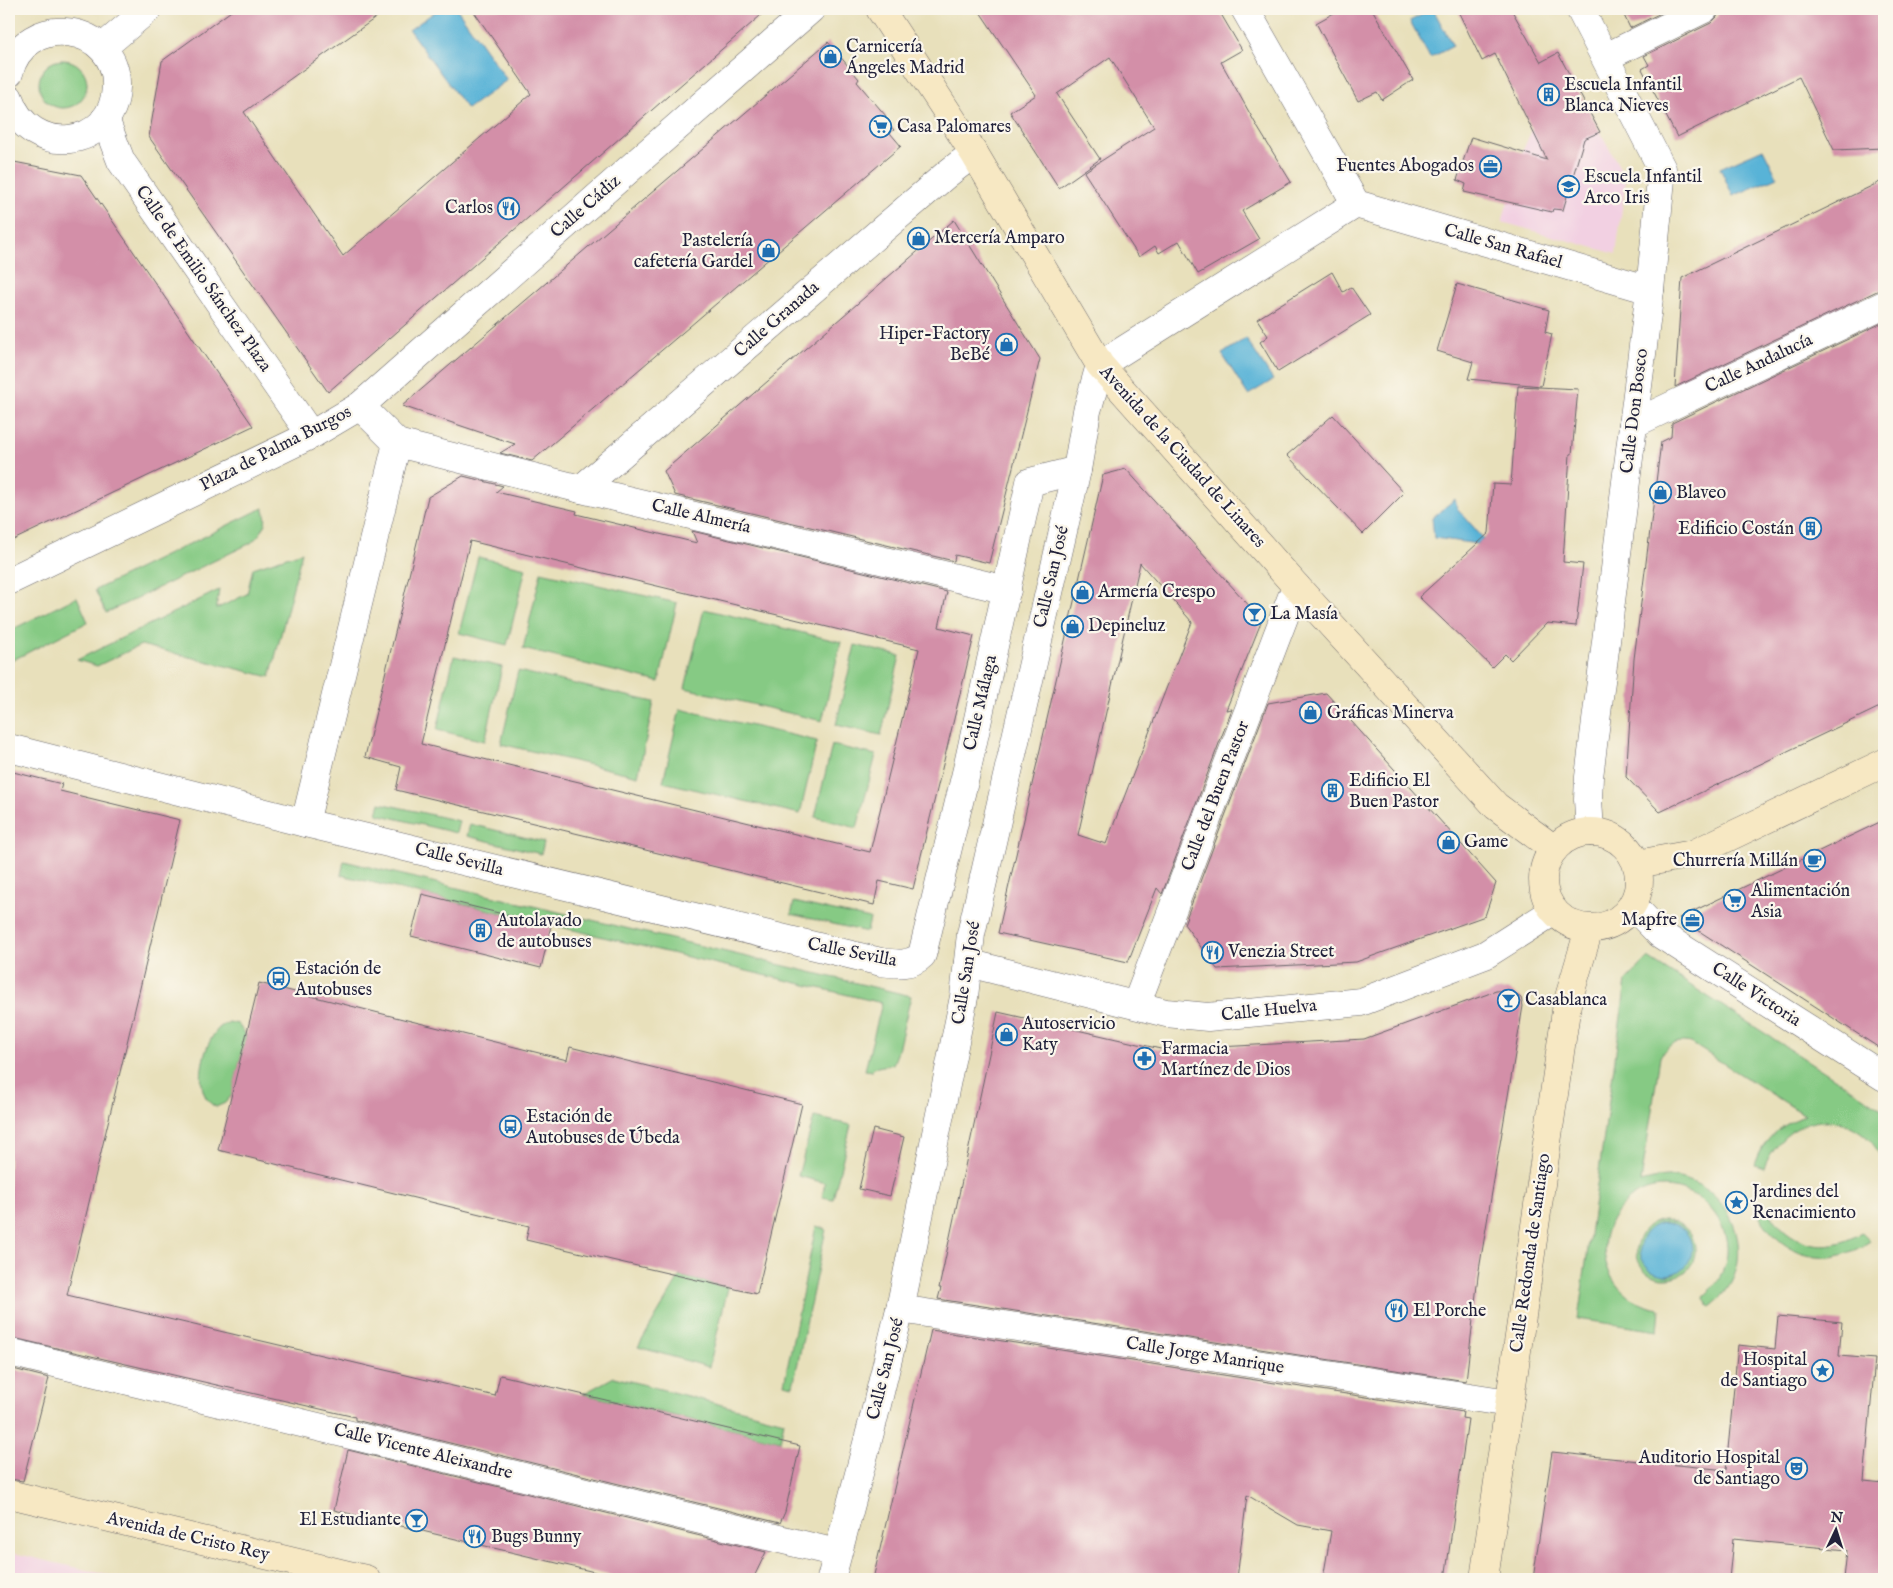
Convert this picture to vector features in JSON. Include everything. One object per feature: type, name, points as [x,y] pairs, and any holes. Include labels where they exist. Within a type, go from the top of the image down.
[{"type":"main road","name":"Avenida de la Ciudad de Linares","points":[[880,9],[974,153],[1100,366],[1496,806],[1554,849]]},
{"type":"main road","points":[[1636,864],[1693,854],[1884,763]]},
{"type":"main road","points":[[1590,832],[1605,834],[1618,840],[1630,850],[1636,864],[1639,885],[1632,906],[1623,917],[1610,925],[1589,928],[1569,923],[1554,911],[1547,900],[1543,879],[1547,860],[1561,842],[1574,835],[1590,832]]},
{"type":"main road","name":"Calle Redonda de Santiago","points":[[1484,1579],[1567,1004],[1589,928]]},
{"type":"main road","name":"Avenida de Cristo Rey","points":[[9,1494],[366,1579]]},
{"type":"street","points":[[102,48],[148,9]]},
{"type":"street","name":"Calle Cádiz","points":[[360,406],[811,9]]},
{"type":"street","points":[[1100,366],[1356,204],[1245,9]]},
{"type":"street","name":"Calle Don Bosco","points":[[1580,9],[1662,170],[1650,290],[1589,777],[1590,832]]},
{"type":"street","points":[[1606,57],[1704,9]]},
{"type":"street","points":[[9,73],[14,59],[29,42],[45,34],[66,31],[80,34],[102,48],[112,64],[116,78],[115,97],[105,119],[94,129],[81,136],[59,140],[44,136],[30,130],[11,110]]},
{"type":"street","name":"Calle de Emilio Sánchez Plaza","points":[[105,119],[121,161],[311,435]]},
{"type":"street","name":"Calle Granada","points":[[581,489],[974,153]]},
{"type":"street","name":"Calle San Rafael","points":[[1356,204],[1650,290]]},
{"type":"street","name":"Calle Andalucía","points":[[1633,424],[1884,305]]},
{"type":"street","name":"Calle San José","points":[[831,1579],[873,1422],[900,1309],[962,1007],[971,934],[1077,470],[1087,411],[1100,366]]},
{"type":"street","name":"Plaza de Palma Burgos","points":[[9,581],[311,435],[360,406],[397,443]]},
{"type":"street","points":[[305,823],[397,443]]},
{"type":"street","name":"Calle Almería","points":[[397,443],[581,489],[1007,590]]},
{"type":"street","name":"Calle Málaga","points":[[909,962],[917,960],[922,955],[1007,590],[1030,482],[1077,470]]},
{"type":"street","name":"Calle del Buen Pastor","points":[[1136,1005],[1296,586]]},
{"type":"street","name":"Calle Sevilla","points":[[9,748],[305,823],[881,962],[900,965],[909,962]]},
{"type":"street","name":"Calle Victoria","points":[[1632,906],[1660,934],[1884,1078]]},
{"type":"street","name":"Calle Huelva","points":[[968,963],[1166,1013],[1208,1017],[1361,1002],[1485,955],[1554,911]]},
{"type":"street","name":"Calle Jorge Manrique","points":[[900,1309],[1509,1403]]},
{"type":"street","name":"Calle Vicente Aleixandre","points":[[9,1352],[837,1553]]},
{"type":"shaded area","name":"Escuela Infantil Arco Iris","points":[[1589,111],[1626,179],[1616,254],[1502,222],[1522,152],[1532,130],[1549,133]]},
{"type":"shaded area","points":[[9,1552],[125,1579],[9,1579]]},
{"type":"green space","points":[[58,60],[68,60],[80,67],[87,79],[87,89],[80,101],[68,108],[58,108],[50,104],[43,97],[39,89],[39,79],[43,71],[50,64]]},
{"type":"green space","points":[[263,508],[266,518],[264,527],[251,543],[106,613],[95,590]]},
{"type":"green space","points":[[302,552],[270,677],[141,645],[97,666],[77,660],[219,590],[216,609],[247,594],[253,568]]},
{"type":"green space","points":[[478,557],[526,568],[507,645],[459,633]]},
{"type":"green space","points":[[541,572],[677,603],[659,682],[523,649]]},
{"type":"green space","points":[[77,597],[88,622],[9,662],[9,631]]},
{"type":"green space","points":[[704,609],[841,642],[822,721],[685,688]]},
{"type":"green space","points":[[855,645],[900,656],[881,735],[836,725]]},
{"type":"green space","points":[[454,656],[502,667],[485,741],[437,730]]},
{"type":"green space","points":[[518,671],[654,702],[638,776],[501,744]]},
{"type":"green space","points":[[680,709],[817,741],[800,814],[663,782]]},
{"type":"green space","points":[[832,745],[876,755],[857,828],[815,817]]},
{"type":"green space","points":[[380,803],[459,821],[456,833],[377,814]]},
{"type":"green space","points":[[470,824],[544,842],[541,854],[467,836]]},
{"type":"green space","points":[[344,861],[911,996],[897,1054],[893,1064],[873,1068],[872,1071],[865,1070],[882,1003],[341,875]]},
{"type":"green space","points":[[794,902],[870,919],[867,932],[791,914]]},
{"type":"green space","points":[[1648,958],[1884,1110],[1884,1163],[1873,1144],[1858,1130],[1841,1123],[1823,1121],[1805,1125],[1789,1134],[1774,1148],[1764,1168],[1755,1165],[1768,1140],[1780,1128],[1805,1115],[1691,1043],[1681,1042],[1669,1046],[1660,1057],[1641,1182],[1674,1177],[1699,1185],[1716,1198],[1728,1214],[1736,1233],[1739,1253],[1735,1272],[1726,1291],[1710,1307],[1703,1297],[1722,1273],[1727,1248],[1721,1224],[1707,1205],[1687,1192],[1663,1187],[1639,1193],[1617,1212],[1605,1238],[1604,1252],[1607,1266],[1615,1283],[1627,1295],[1642,1304],[1660,1309],[1658,1331],[1578,1319],[1626,981]]},
{"type":"green space","points":[[229,1022],[238,1024],[246,1036],[232,1095],[225,1103],[216,1107],[208,1101],[204,1092],[201,1081],[202,1069],[204,1057],[213,1036],[219,1028]]},
{"type":"green space","points":[[814,1117],[851,1125],[833,1199],[822,1197],[825,1183],[798,1176]]},
{"type":"green space","points":[[1768,1209],[1776,1222],[1786,1231],[1797,1239],[1809,1243],[1835,1244],[1862,1233],[1870,1241],[1854,1250],[1837,1256],[1806,1255],[1792,1249],[1779,1240],[1767,1227],[1757,1212]]},
{"type":"green space","points":[[1664,1220],[1678,1223],[1687,1230],[1693,1239],[1695,1250],[1693,1260],[1688,1269],[1679,1275],[1667,1278],[1654,1276],[1645,1271],[1639,1262],[1638,1242],[1643,1232],[1651,1224]],"holes":[[[1667,1223],[1675,1226],[1691,1244],[1690,1254],[1677,1273],[1667,1276],[1644,1235],[1652,1227]]]},
{"type":"green space","points":[[816,1226],[826,1229],[793,1386],[784,1384]]},
{"type":"green space","points":[[680,1276],[728,1288],[709,1367],[638,1347]]},
{"type":"green space","points":[[614,1377],[784,1421],[780,1441],[583,1394]]},
{"type":"water","points":[[439,9],[457,9],[507,80],[467,109],[409,30]]},
{"type":"water","points":[[1433,9],[1453,46],[1430,58],[1410,21]]},
{"type":"water","points":[[1763,149],[1777,177],[1733,196],[1720,168]]},
{"type":"water","points":[[1246,338],[1273,380],[1248,395],[1222,354]]},
{"type":"water","points":[[1455,499],[1457,508],[1483,538],[1478,544],[1434,538],[1432,518]]},
{"type":"water","points":[[1661,1223],[1671,1223],[1680,1227],[1688,1235],[1692,1249],[1688,1263],[1680,1271],[1671,1275],[1661,1275],[1652,1271],[1644,1263],[1640,1254],[1640,1244],[1644,1235],[1652,1227]]},
{"type":"building","points":[[234,9],[388,9],[244,112],[343,256],[531,94],[472,9],[768,9],[328,392],[149,137],[162,61]]},
{"type":"building","points":[[978,9],[1218,9],[1242,50],[1221,62],[1291,182],[1242,211],[1259,239],[1198,274],[1179,241],[1159,253],[1155,246],[1139,257],[1084,172],[1154,127],[1110,57],[1057,94],[1100,159],[1059,188],[1010,112],[1036,95]]},
{"type":"building","points":[[1341,9],[1372,9],[1413,80],[1382,100],[1377,92],[1358,101],[1316,23]]},
{"type":"building","points":[[1457,9],[1511,9],[1541,62],[1558,53],[1600,132],[1584,139],[1563,210],[1553,209],[1552,212],[1464,192],[1466,184],[1457,180],[1471,137],[1547,160],[1495,54],[1482,61]]},
{"type":"building","points":[[1621,9],[1669,9],[1630,28]]},
{"type":"building","points":[[1719,9],[1884,9],[1884,148],[1834,150],[1799,77],[1677,137],[1642,69],[1649,65],[1644,56],[1711,23],[1717,17]]},
{"type":"building","points":[[828,42],[859,79],[857,82],[886,116],[884,118],[894,130],[890,133],[901,146],[532,461],[500,453],[515,444],[402,406]]},
{"type":"building","points":[[9,161],[81,175],[253,426],[9,542]]},
{"type":"building","points":[[1884,180],[1884,290],[1877,291],[1675,387],[1682,278]]},
{"type":"building","points":[[954,220],[1040,359],[989,563],[955,555],[954,561],[675,495],[664,471]]},
{"type":"building","points":[[1332,272],[1343,292],[1351,287],[1370,315],[1278,372],[1260,342],[1268,336],[1257,319]]},
{"type":"building","points":[[1457,284],[1549,310],[1545,332],[1552,334],[1541,386],[1468,379],[1473,362],[1437,351]]},
{"type":"building","points":[[1884,322],[1884,705],[1660,812],[1626,777],[1634,659],[1661,442],[1671,437],[1672,423]]},
{"type":"building","points":[[1518,386],[1578,389],[1572,454],[1570,454],[1563,562],[1583,564],[1576,626],[1547,623],[1511,660],[1505,654],[1492,667],[1419,597],[1489,533],[1493,484],[1511,485]]},
{"type":"building","points":[[1333,415],[1404,493],[1363,534],[1287,455]]},
{"type":"building","points":[[1126,469],[1262,620],[1226,710],[1232,709],[1162,894],[1157,888],[1128,962],[998,933],[1103,475]],"holes":[[[1140,563],[1192,622],[1106,844],[1078,835]]]},
{"type":"building","points":[[463,476],[503,486],[496,492],[577,511],[576,514],[697,543],[692,531],[947,592],[939,627],[974,636],[913,889],[879,881],[874,905],[396,790],[401,767],[365,757],[428,497]],"holes":[[[470,541],[919,649],[870,852],[421,744]]]},
{"type":"building","name":"Edificio El Buen Pastor","points":[[1326,693],[1496,883],[1485,916],[1356,962],[1217,969],[1184,924],[1268,703]]},
{"type":"building","points":[[9,771],[62,784],[60,791],[180,820],[67,1295],[495,1396],[500,1375],[800,1446],[785,1512],[780,1523],[355,1420],[355,1417],[9,1337]]},
{"type":"building","points":[[1884,820],[1884,1051],[1679,918]]},
{"type":"building","name":"Autolavado de autobuses","points":[[422,894],[551,926],[541,968],[411,936]]},
{"type":"building","name":"Estación de Autobuses de Úbeda","points":[[259,983],[567,1060],[570,1047],[802,1104],[757,1294],[526,1240],[529,1226],[218,1150]]},
{"type":"building","points":[[1509,990],[1521,998],[1523,1006],[1478,1276],[1466,1381],[938,1299],[998,1012],[1165,1050],[1364,1039],[1496,991]]},
{"type":"building","points":[[873,1129],[904,1137],[890,1196],[859,1189]]},
{"type":"building","points":[[1778,1316],[1842,1322],[1839,1356],[1875,1359],[1864,1481],[1884,1483],[1884,1579],[1844,1579],[1847,1550],[1733,1539],[1729,1579],[1533,1579],[1552,1452],[1726,1470],[1738,1345],[1775,1349]]},
{"type":"building","points":[[931,1330],[1463,1412],[1462,1418],[1468,1419],[1445,1579],[1323,1579],[1331,1531],[1298,1525],[1247,1495],[1237,1579],[873,1579]]},
{"type":"building","points":[[9,1368],[49,1378],[23,1481],[9,1479]]},
{"type":"building","points":[[348,1450],[766,1552],[753,1579],[624,1579],[334,1510]]},
{"type":"place","name":"Carnicería Ángeles Madrid","points":[[830,57]]},
{"type":"place","name":"Escuela Infantil Blanca Nieves","points":[[1548,95]]},
{"type":"place","name":"Casa Palomares","points":[[881,127]]},
{"type":"place","name":"Fuentes Abogados","points":[[1490,166]]},
{"type":"place","name":"Escuela Infantil Arco Iris","points":[[1568,187]]},
{"type":"place","name":"Carlos","points":[[509,208]]},
{"type":"place","name":"Mercería Amparo","points":[[918,238]]},
{"type":"place","name":"Pastelería cafetería Gardel","points":[[769,251]]},
{"type":"place","name":"Hiper-Factory BeBé","points":[[1006,344]]},
{"type":"place","name":"Blaveo","points":[[1660,493]]},
{"type":"place","name":"Edificio Costán","points":[[1810,529]]},
{"type":"place","name":"Armería Crespo","points":[[1082,592]]},
{"type":"place","name":"La Masía","points":[[1254,614]]},
{"type":"place","name":"Depineluz","points":[[1072,626]]},
{"type":"place","name":"Gráficas Minerva","points":[[1311,713]]},
{"type":"place","name":"Edificio El Buen Pastor","points":[[1333,791]]},
{"type":"place","name":"Game","points":[[1448,842]]},
{"type":"place","name":"Churrería Millán","points":[[1814,861]]},
{"type":"place","name":"Alimentación Asia","points":[[1735,901]]},
{"type":"place","name":"Mapfre","points":[[1693,920]]},
{"type":"place","name":"Autolavado de autobuses","points":[[481,931]]},
{"type":"place","name":"Venezia Street","points":[[1212,952]]},
{"type":"place","name":"Estación de Autobuses","points":[[279,979]]},
{"type":"place","name":"Casablanca","points":[[1509,1000]]},
{"type":"place","name":"Autoservicio Katy","points":[[1006,1034]]},
{"type":"place","name":"Farmacia Martínez de Dios","points":[[1145,1059]]},
{"type":"place","name":"Estación de Autobuses de Úbeda","points":[[510,1127]]},
{"type":"place","name":"Jardines del Renacimiento","points":[[1736,1202]]},
{"type":"place","name":"El Porche","points":[[1397,1311]]},
{"type":"place","name":"Hospital de Santiago","points":[[1823,1370]]},
{"type":"place","name":"Auditorio Hospital de Santiago","points":[[1796,1468]]},
{"type":"place","name":"El Estudiante","points":[[417,1520]]},
{"type":"place","name":"Bugs Bunny","points":[[475,1537]]}]
